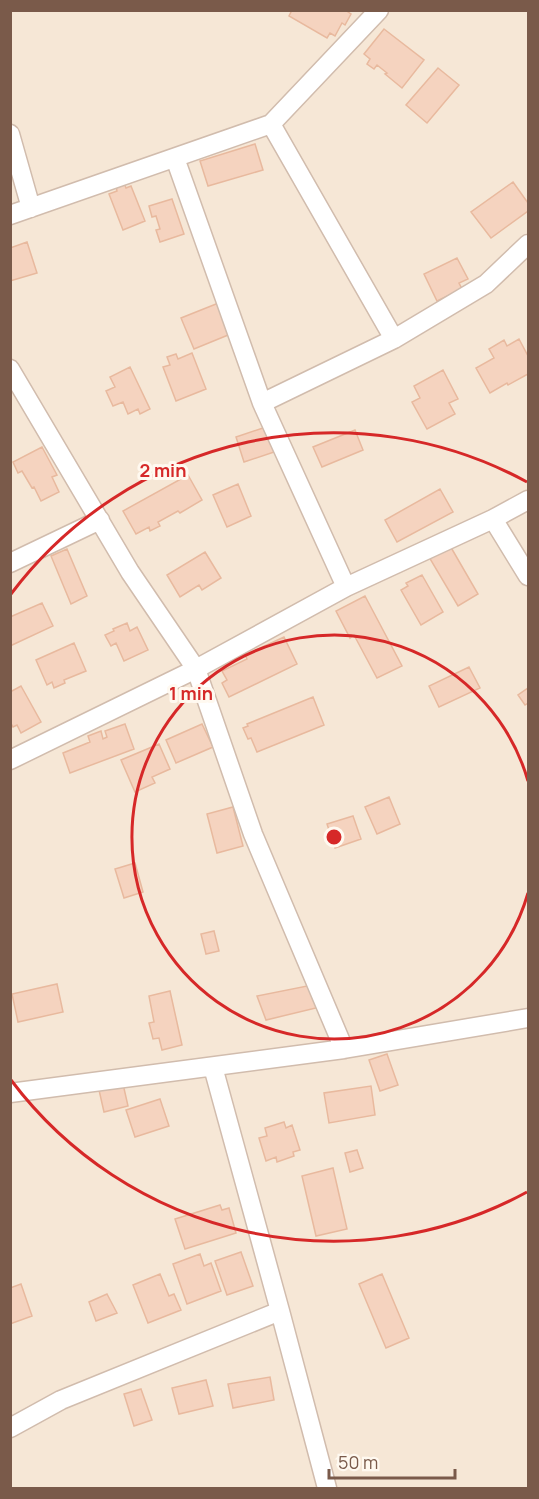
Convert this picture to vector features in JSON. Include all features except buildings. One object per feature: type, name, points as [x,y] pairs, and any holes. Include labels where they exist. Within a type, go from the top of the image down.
[{"type":"street","points":[[10,216],[271,124],[379,10]]},
{"type":"street","points":[[271,124],[394,339]]},
{"type":"street","points":[[10,134],[31,208]]},
{"type":"street","points":[[175,158],[262,403],[346,587]]},
{"type":"street","points":[[262,403],[394,339],[486,284],[528,244]]},
{"type":"street","points":[[10,369],[130,572],[196,669],[253,834],[344,1049]]},
{"type":"street","points":[[10,760],[196,669],[346,587],[493,519],[528,500]]},
{"type":"street","points":[[493,519],[528,576]]},
{"type":"street","points":[[10,563],[100,520]]},
{"type":"street","points":[[10,1093],[344,1049],[528,1018]]},
{"type":"street","points":[[213,1067],[327,1488]]},
{"type":"street","points":[[10,1428],[61,1400],[280,1311]]},
{"type":"shaded area","points":[[11,11],[528,11],[528,1488],[13,1488],[11,1486]]}]
